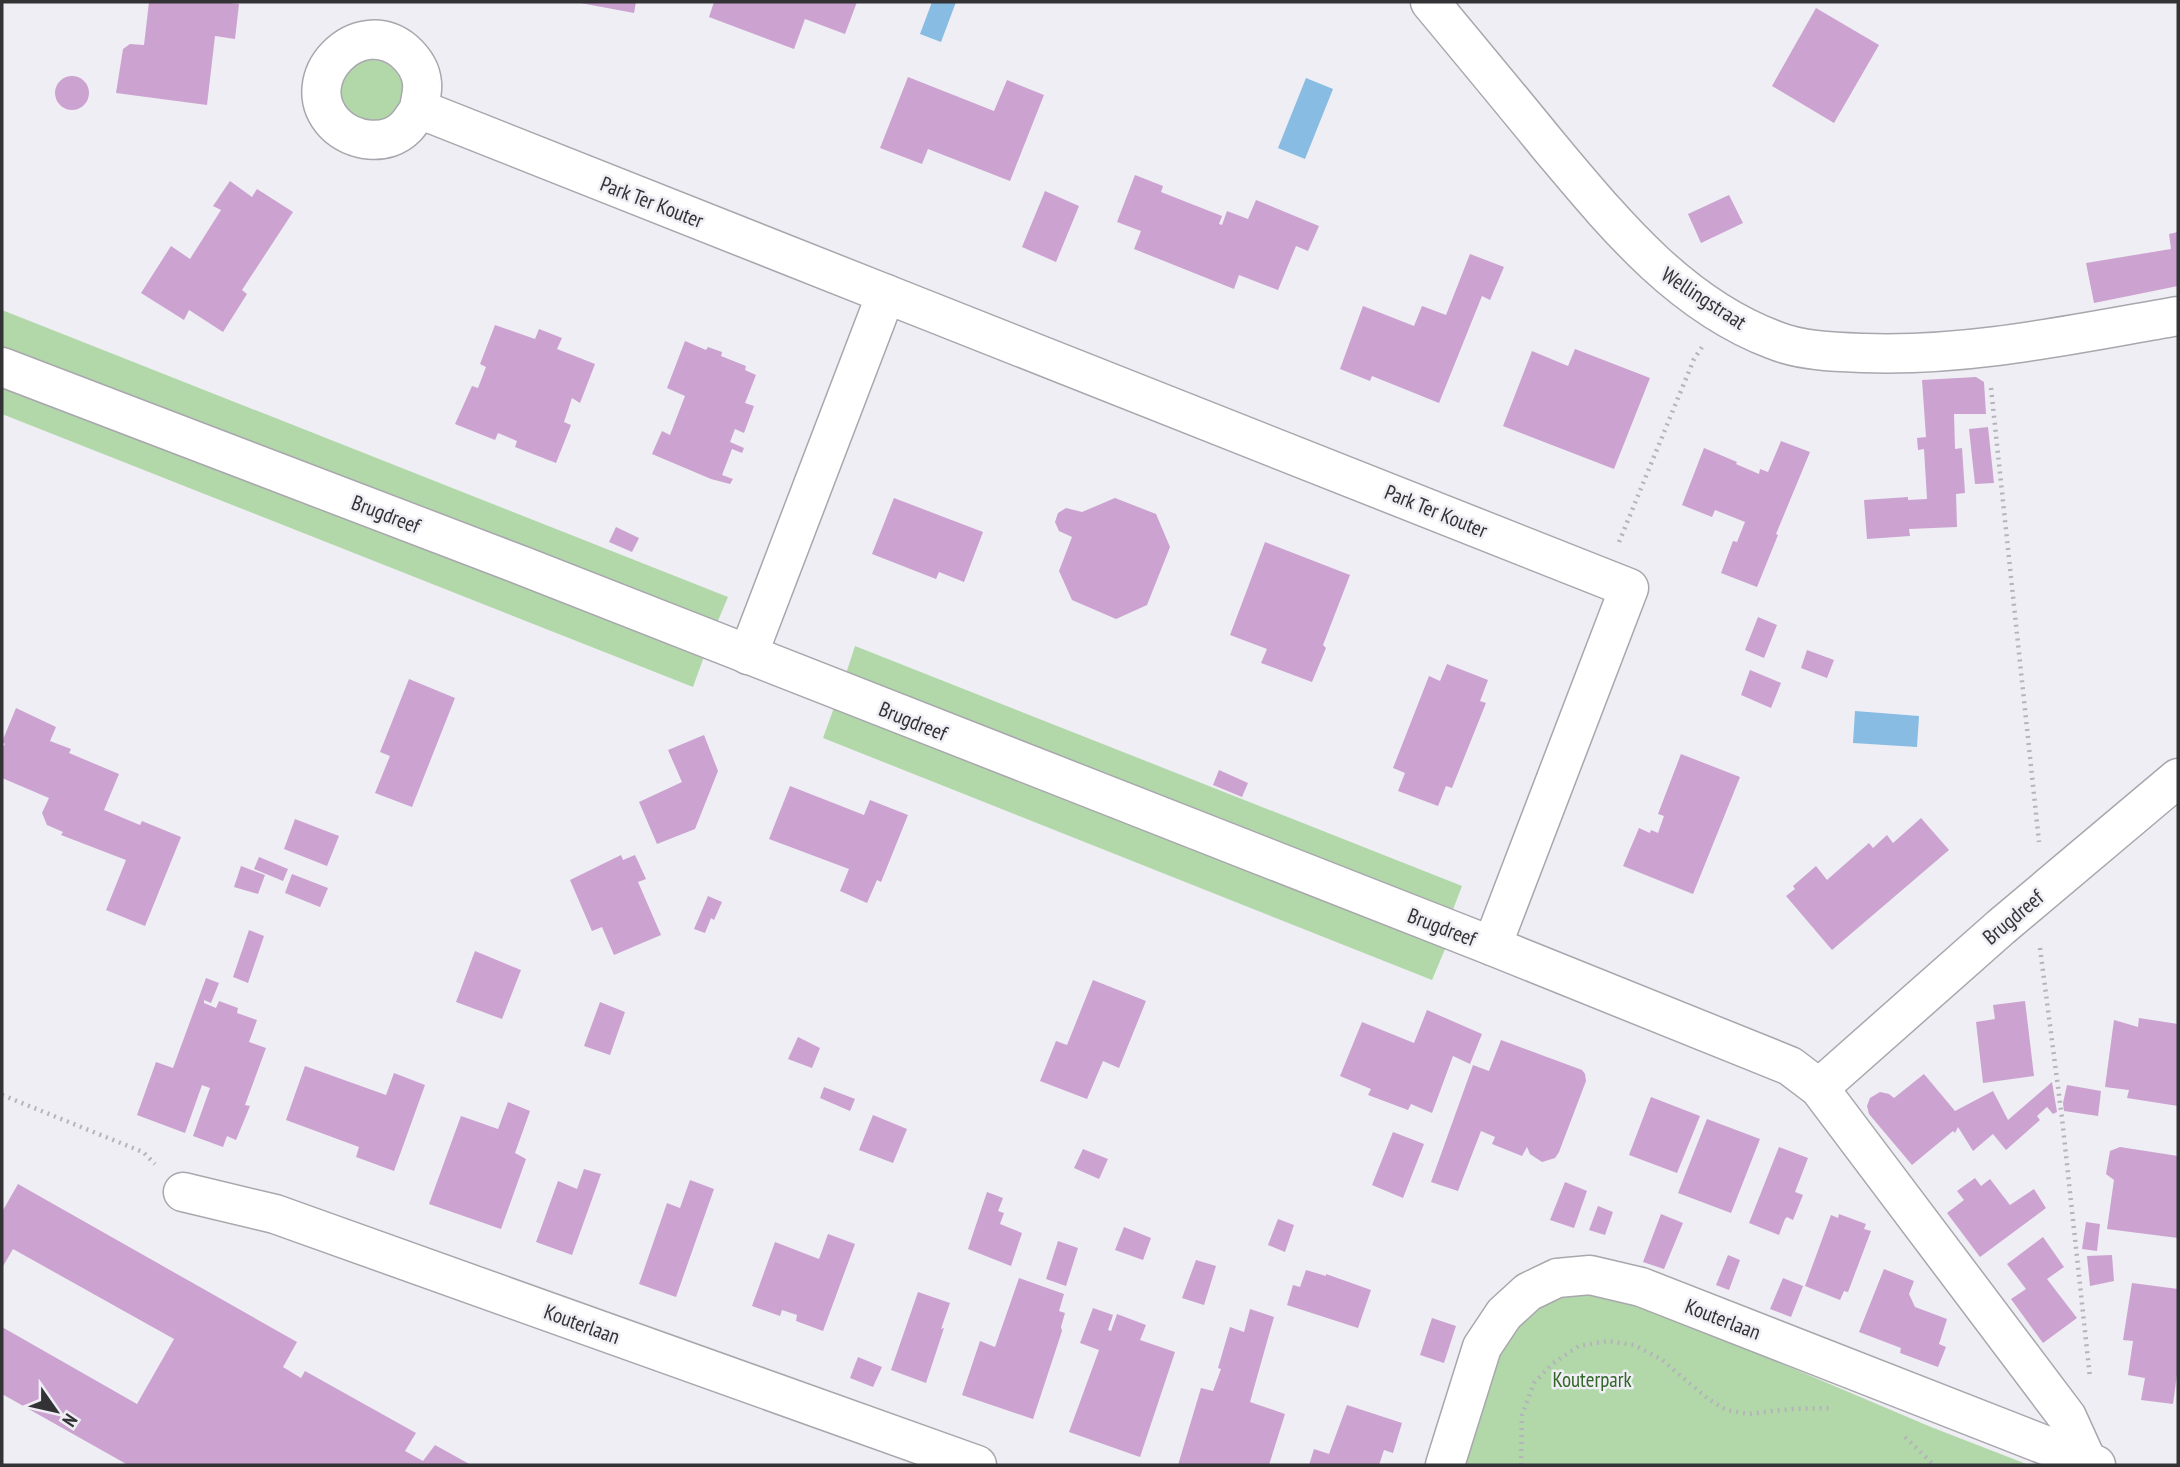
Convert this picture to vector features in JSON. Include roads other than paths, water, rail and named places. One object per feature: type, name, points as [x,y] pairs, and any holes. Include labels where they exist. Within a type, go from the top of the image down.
[{"type":"street","name":"Wellingstraat","points":[[1430,2],[1599,205],[1654,265],[1724,316],[1775,341],[1833,352],[1906,355],[1987,349],[2178,316]]},
{"type":"street","name":"Park Ter Kouter","points":[[419,109],[1629,588],[1492,946]]},
{"type":"street","points":[[748,655],[886,294]]},
{"type":"street","name":"Brugdreef","points":[[2,367],[748,655],[1492,946],[1790,1066],[1819,1088],[2067,1417],[2092,1463]]},
{"type":"street","name":"Brugdreef","points":[[1819,1088],[2001,926],[2178,778]]},
{"type":"street","name":"Kouterlaan","points":[[183,1192],[275,1214],[977,1465]]},
{"type":"street","name":"Kouterlaan","points":[[1445,1465],[1482,1347],[1504,1314],[1528,1292],[1556,1278],[1590,1275],[1641,1287],[2092,1463]]},
{"type":"water","points":[[932,2],[956,2],[941,42],[920,34]]},
{"type":"water","points":[[1306,78],[1333,89],[1305,159],[1278,148]]},
{"type":"water","points":[[1855,711],[1919,716],[1917,747],[1853,743]]},
{"type":"park label","name":"Kouterpark","points":[[1592,1379]]}]
